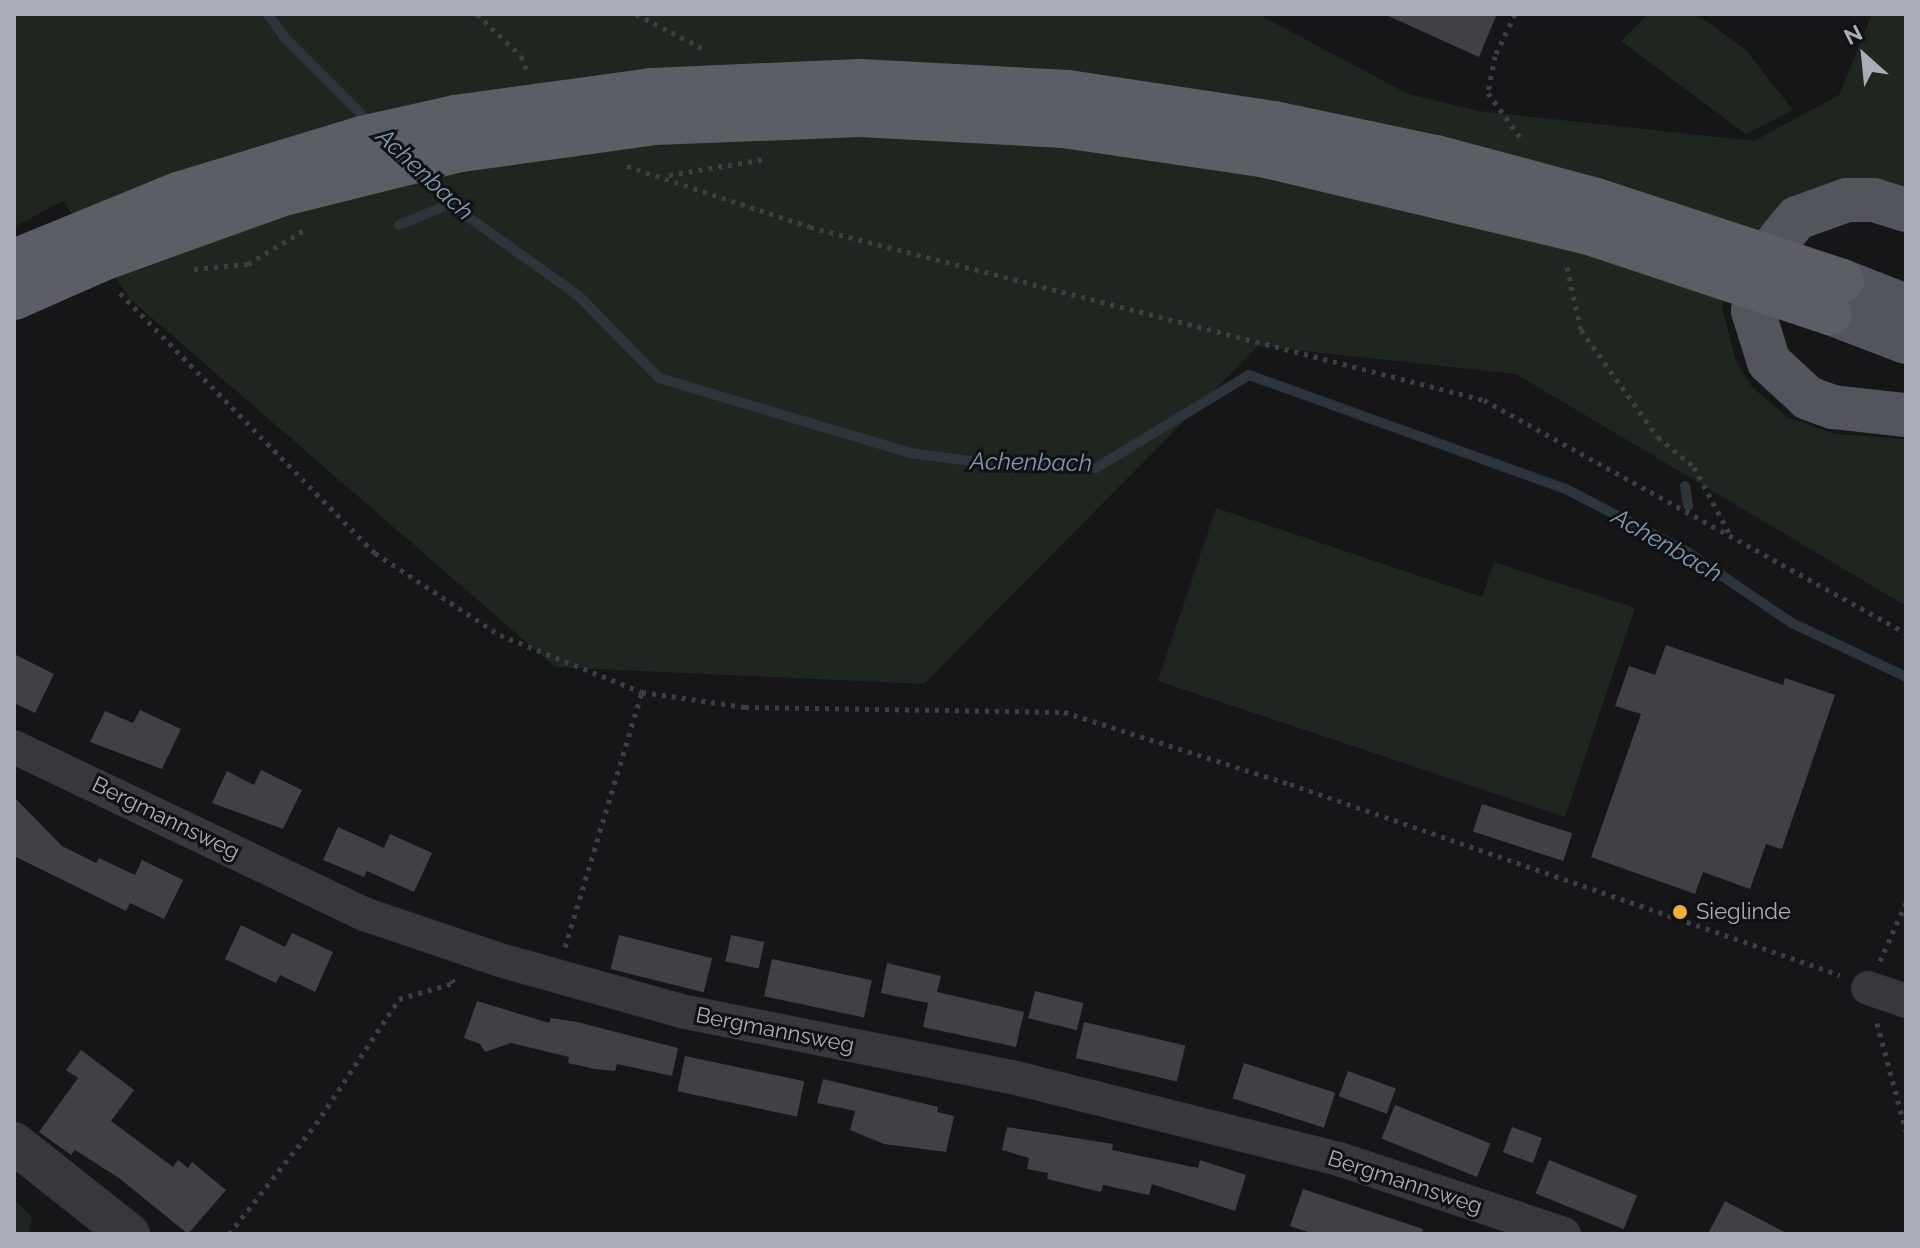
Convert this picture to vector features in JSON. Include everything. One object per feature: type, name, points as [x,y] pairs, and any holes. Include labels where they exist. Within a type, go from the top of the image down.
[{"type":"highway","points":[[14,261],[196,188],[362,138],[455,117],[652,90],[860,81],[1068,92],[1274,123],[1436,157],[1596,200],[1836,297]]},
{"type":"highway","points":[[14,298],[105,258],[266,200],[461,150],[655,123],[860,115],[1064,126],[1266,156],[1586,232],[1836,297]]},
{"type":"main road","points":[[1906,210],[1874,200],[1847,200],[1797,218],[1763,259],[1753,311],[1769,362],[1808,398],[1833,407],[1906,415]]},
{"type":"main road","points":[[1836,297],[1906,306]]},
{"type":"main road","points":[[1836,297],[1906,342]]},
{"type":"street","name":"Bergmannsweg","points":[[14,747],[364,914],[559,978],[681,1011],[1012,1077],[1294,1148],[1564,1234]]},
{"type":"street","points":[[1868,988],[1906,1001]]},
{"type":"street","points":[[14,1143],[107,1227]]},
{"type":"path","points":[[1515,14],[1495,56],[1488,93],[1528,147]]},
{"type":"path","points":[[668,176],[810,227],[1484,400],[1906,633]]},
{"type":"path","points":[[1565,256],[1581,330],[1658,437],[1694,467],[1731,538]]},
{"type":"path","points":[[114,287],[375,553],[500,635],[642,692],[745,707],[1064,712],[1305,789],[1868,988]]},
{"type":"path","points":[[559,978],[574,904],[642,692]]},
{"type":"path","points":[[1906,903],[1868,988],[1906,1131]]},
{"type":"path","points":[[229,1234],[316,1124],[399,999],[453,983],[451,970]]},
{"type":"shaded area","points":[[14,14],[1258,14],[1408,94],[1479,111],[1754,141],[1839,95],[1872,14],[1906,14],[1906,192],[1798,196],[1750,235],[1732,266],[1722,307],[1736,361],[1752,387],[1787,417],[1835,434],[1906,439],[1906,606],[1516,374],[1258,346],[924,684],[555,667],[130,299],[63,201],[14,227]]},
{"type":"shaded area","points":[[1648,14],[1696,14],[1745,49],[1793,110],[1746,134],[1621,41]]},
{"type":"shaded area","points":[[1216,508],[1482,597],[1494,562],[1635,608],[1565,817],[1158,681]]},
{"type":"shaded area","points":[[14,1199],[32,1217],[29,1234],[14,1234]]},
{"type":"building","points":[[1384,14],[1497,14],[1479,57]]},
{"type":"building","points":[[1666,645],[1783,685],[1785,678],[1835,695],[1782,849],[1766,844],[1750,889],[1703,872],[1695,894],[1591,857],[1641,714],[1615,706],[1629,666],[1655,675]]},
{"type":"building","points":[[14,654],[54,674],[35,713],[14,703]]},
{"type":"building","points":[[140,710],[181,729],[162,769],[90,742],[105,711],[133,723]]},
{"type":"building","points":[[261,770],[302,790],[283,829],[212,803],[227,771],[254,785]]},
{"type":"building","points":[[14,797],[62,846],[96,863],[99,858],[135,875],[142,860],[183,880],[164,919],[130,903],[126,911],[14,856]]},
{"type":"building","points":[[1482,804],[1572,833],[1563,861],[1473,832]]},
{"type":"building","points":[[338,827],[384,848],[390,834],[432,853],[414,892],[367,871],[364,877],[323,860]]},
{"type":"building","points":[[241,925],[285,947],[292,933],[333,952],[315,992],[280,975],[276,983],[225,959]]},
{"type":"building","points":[[619,935],[712,958],[704,992],[611,969]]},
{"type":"building","points":[[731,935],[764,942],[759,968],[725,961]]},
{"type":"building","points":[[772,959],[872,980],[864,1017],[764,996]]},
{"type":"building","points":[[887,963],[941,976],[937,992],[1024,1012],[1016,1047],[923,1027],[928,1003],[881,993]]},
{"type":"building","points":[[1035,991],[1084,1003],[1077,1030],[1028,1018]]},
{"type":"building","points":[[477,1001],[549,1023],[551,1018],[577,1022],[678,1048],[672,1076],[617,1064],[615,1071],[595,1069],[568,1063],[569,1057],[511,1043],[485,1052],[480,1044],[464,1038]]},
{"type":"building","points":[[1084,1022],[1185,1045],[1177,1081],[1076,1058]]},
{"type":"building","points":[[81,1050],[134,1090],[111,1121],[173,1167],[178,1160],[188,1168],[192,1162],[226,1190],[188,1234],[119,1178],[75,1150],[71,1155],[39,1132],[78,1078],[66,1070]]},
{"type":"building","points":[[685,1056],[804,1081],[797,1117],[678,1091]]},
{"type":"building","points":[[1244,1063],[1335,1093],[1324,1128],[1233,1098]]},
{"type":"building","points":[[1348,1071],[1396,1088],[1387,1114],[1339,1096]]},
{"type":"building","points":[[823,1079],[938,1107],[937,1112],[954,1116],[946,1152],[884,1144],[850,1130],[855,1111],[817,1103]]},
{"type":"building","points":[[1395,1105],[1490,1144],[1477,1177],[1382,1138]]},
{"type":"building","points":[[1007,1127],[1113,1144],[1112,1150],[1198,1168],[1200,1160],[1246,1175],[1235,1211],[1152,1184],[1149,1195],[1103,1185],[1101,1192],[1047,1179],[1048,1173],[1027,1169],[1029,1158],[1002,1150]]},
{"type":"building","points":[[1512,1127],[1542,1138],[1533,1163],[1503,1152]]},
{"type":"building","points":[[1549,1160],[1637,1196],[1624,1229],[1536,1193]]},
{"type":"building","points":[[1303,1189],[1423,1229],[1422,1234],[1314,1234],[1290,1226]]},
{"type":"building","points":[[1725,1201],[1788,1234],[1708,1234]]},
{"type":"waterway","name":"Achenbach","points":[[268,14],[284,37],[370,123]]},
{"type":"waterway","name":"Achenbach","points":[[418,171],[450,204],[579,296],[659,378],[911,453],[984,463],[1096,468],[1249,375],[1566,489],[1687,552],[1792,623],[1906,677]]},
{"type":"waterway","points":[[399,225],[450,204]]},
{"type":"waterway","points":[[1685,486],[1688,506]]},
{"type":"place","name":"Sieglinde","points":[[1680,912]]}]
